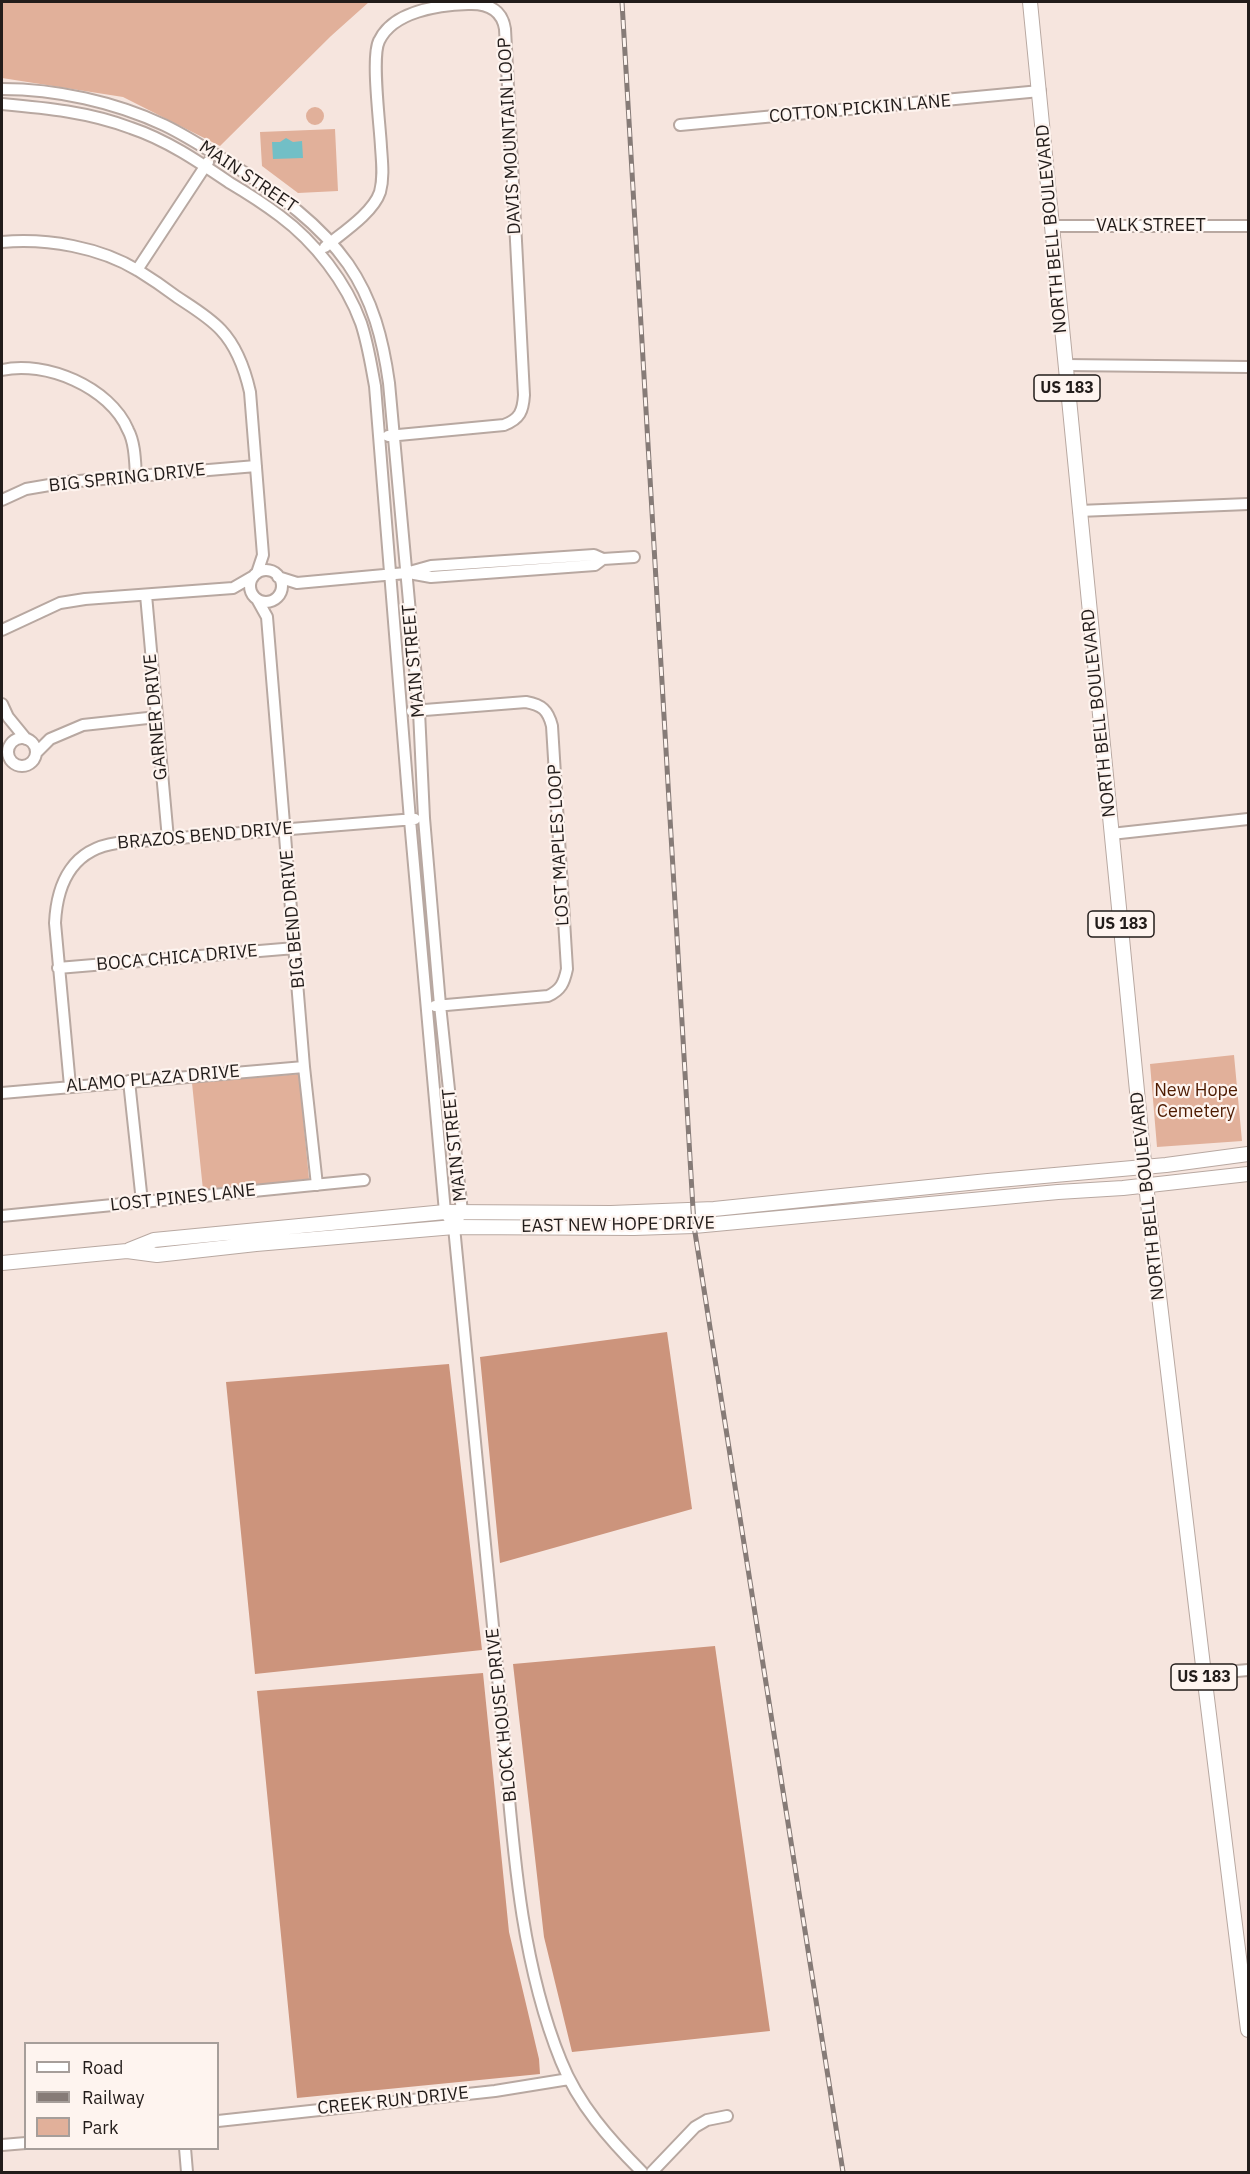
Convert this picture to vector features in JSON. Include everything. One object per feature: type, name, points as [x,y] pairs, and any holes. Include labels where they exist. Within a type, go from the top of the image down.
[{"type":"main road","name":"NORTH BELL BOULEVARD","points":[[1030,2],[1146,1186],[1248,2030]]},
{"type":"main road","name":"EAST NEW HOPE DRIVE","points":[[127,1251],[154,1240],[445,1212],[611,1213],[714,1209],[1224,1159],[1248,1154]]},
{"type":"main road","name":"EAST NEW HOPE DRIVE","points":[[2,1263],[127,1251],[157,1255],[454,1227],[694,1226],[1146,1186],[1248,1174]]},
{"type":"street","name":"DAVIS MOUNTAIN LOOP","points":[[318,253],[366,212],[379,194],[383,170],[376,60],[379,40],[386,31],[411,14],[435,7],[481,4],[498,12],[504,22],[506,48],[524,395],[522,411],[513,422],[504,425],[378,437]]},
{"type":"street","name":"MAIN STREET","points":[[2,89],[53,93],[120,108],[165,126],[214,154],[289,202],[307,217],[348,264],[376,318],[385,353],[393,435],[418,711],[424,818],[440,1005],[462,1212],[454,1227]]},
{"type":"street","name":"COTTON PICKIN LANE","points":[[680,125],[1040,92]]},
{"type":"street","name":"MAIN STREET","points":[[2,104],[52,108],[114,122],[154,138],[206,166],[296,229],[335,273],[361,323],[375,386],[445,1212],[454,1227]]},
{"type":"street","points":[[114,122],[120,108]]},
{"type":"street","points":[[138,270],[214,154]]},
{"type":"street","name":"VALK STREET","points":[[1053,226],[1248,226]]},
{"type":"street","points":[[2,242],[22,240],[71,247],[110,258],[138,270],[222,330],[245,370],[250,392],[263,555],[250,587],[256,598]]},
{"type":"street","points":[[1065,365],[1248,367]]},
{"type":"street","points":[[2,370],[38,368],[66,376],[106,401],[122,417],[130,432],[136,476]]},
{"type":"street","name":"BIG SPRING DRIVE","points":[[2,500],[26,489],[67,482],[256,466]]},
{"type":"street","points":[[1079,511],[1248,504]]},
{"type":"street","points":[[263,555],[281,585],[277,596]]},
{"type":"street","points":[[233,588],[268,602],[297,583],[406,573],[431,566],[594,555],[603,559],[634,557]]},
{"type":"street","points":[[2,630],[60,603],[85,599],[233,588],[265,570],[297,583]]},
{"type":"street","name":"GARNER DRIVE","points":[[147,595],[168,839]]},
{"type":"street","name":"BIG BEND DRIVE","points":[[267,617],[277,596]]},
{"type":"street","name":"BIG BEND DRIVE","points":[[256,598],[267,617],[316,1185]]},
{"type":"street","name":"LOST MAPLES LOOP","points":[[402,712],[526,702],[545,708],[552,726],[567,969],[565,979],[561,987],[548,996],[426,1006]]},
{"type":"street","points":[[2,704],[8,717],[34,745],[36,753]]},
{"type":"street","points":[[8,717],[10,744],[8,755],[17,766]]},
{"type":"street","points":[[2,764],[17,766],[30,764],[36,753],[50,739],[83,725],[157,717]]},
{"type":"street","points":[[2,756],[10,744],[18,739],[50,739]]},
{"type":"street","name":"BRAZOS BEND DRIVE","points":[[70,1086],[55,923],[60,889],[68,872],[79,859],[95,849],[110,844],[424,818]]},
{"type":"street","points":[[1111,834],[1248,819]]},
{"type":"street","name":"BOCA CHICA DRIVE","points":[[58,968],[295,948]]},
{"type":"street","name":"ALAMO PLAZA DRIVE","points":[[2,1093],[304,1066]]},
{"type":"street","points":[[129,1081],[141,1202]]},
{"type":"street","name":"LOST PINES LANE","points":[[2,1216],[364,1180]]},
{"type":"street","name":"BLOCK HOUSE DRIVE","points":[[454,1227],[514,1841],[527,1946],[534,1981],[569,2079],[592,2116],[620,2151],[642,2172]]},
{"type":"street","points":[[1204,1674],[1248,1670]]},
{"type":"street","name":"CREEK RUN DRIVE","points":[[219,2121],[495,2091],[569,2079]]},
{"type":"street","points":[[652,2172],[695,2127],[706,2120],[727,2116]]},
{"type":"street","points":[[2,2145],[24,2143]]},
{"type":"street","points":[[185,2150],[187,2172]]},
{"type":"green space","points":[[2,2],[369,2],[331,36],[220,146],[123,97],[2,78]]},
{"type":"green space","points":[[311,107],[319,107],[324,112],[322,123],[311,125],[306,120],[306,112]]},
{"type":"green space","points":[[335,129],[338,191],[298,193],[262,166],[260,132]]},
{"type":"green space","name":"New Hope Cemetery","points":[[1234,1055],[1242,1141],[1157,1147],[1150,1064]]},
{"type":"green space","points":[[299,1074],[309,1179],[203,1190],[192,1083]]},
{"type":"shaded area","points":[[667,1332],[692,1509],[500,1563],[480,1357]]},
{"type":"shaded area","points":[[449,1364],[482,1650],[255,1674],[226,1382]]},
{"type":"shaded area","points":[[715,1646],[770,2031],[572,2052],[544,1937],[513,1664]]},
{"type":"shaded area","points":[[483,1673],[509,1932],[539,2059],[540,2074],[297,2098],[257,1691]]},
{"type":"water","points":[[286,138],[293,142],[302,141],[303,158],[273,159],[272,142],[280,142]]},
{"type":"railway","points":[[622,2],[694,1226],[843,2172]]}]
